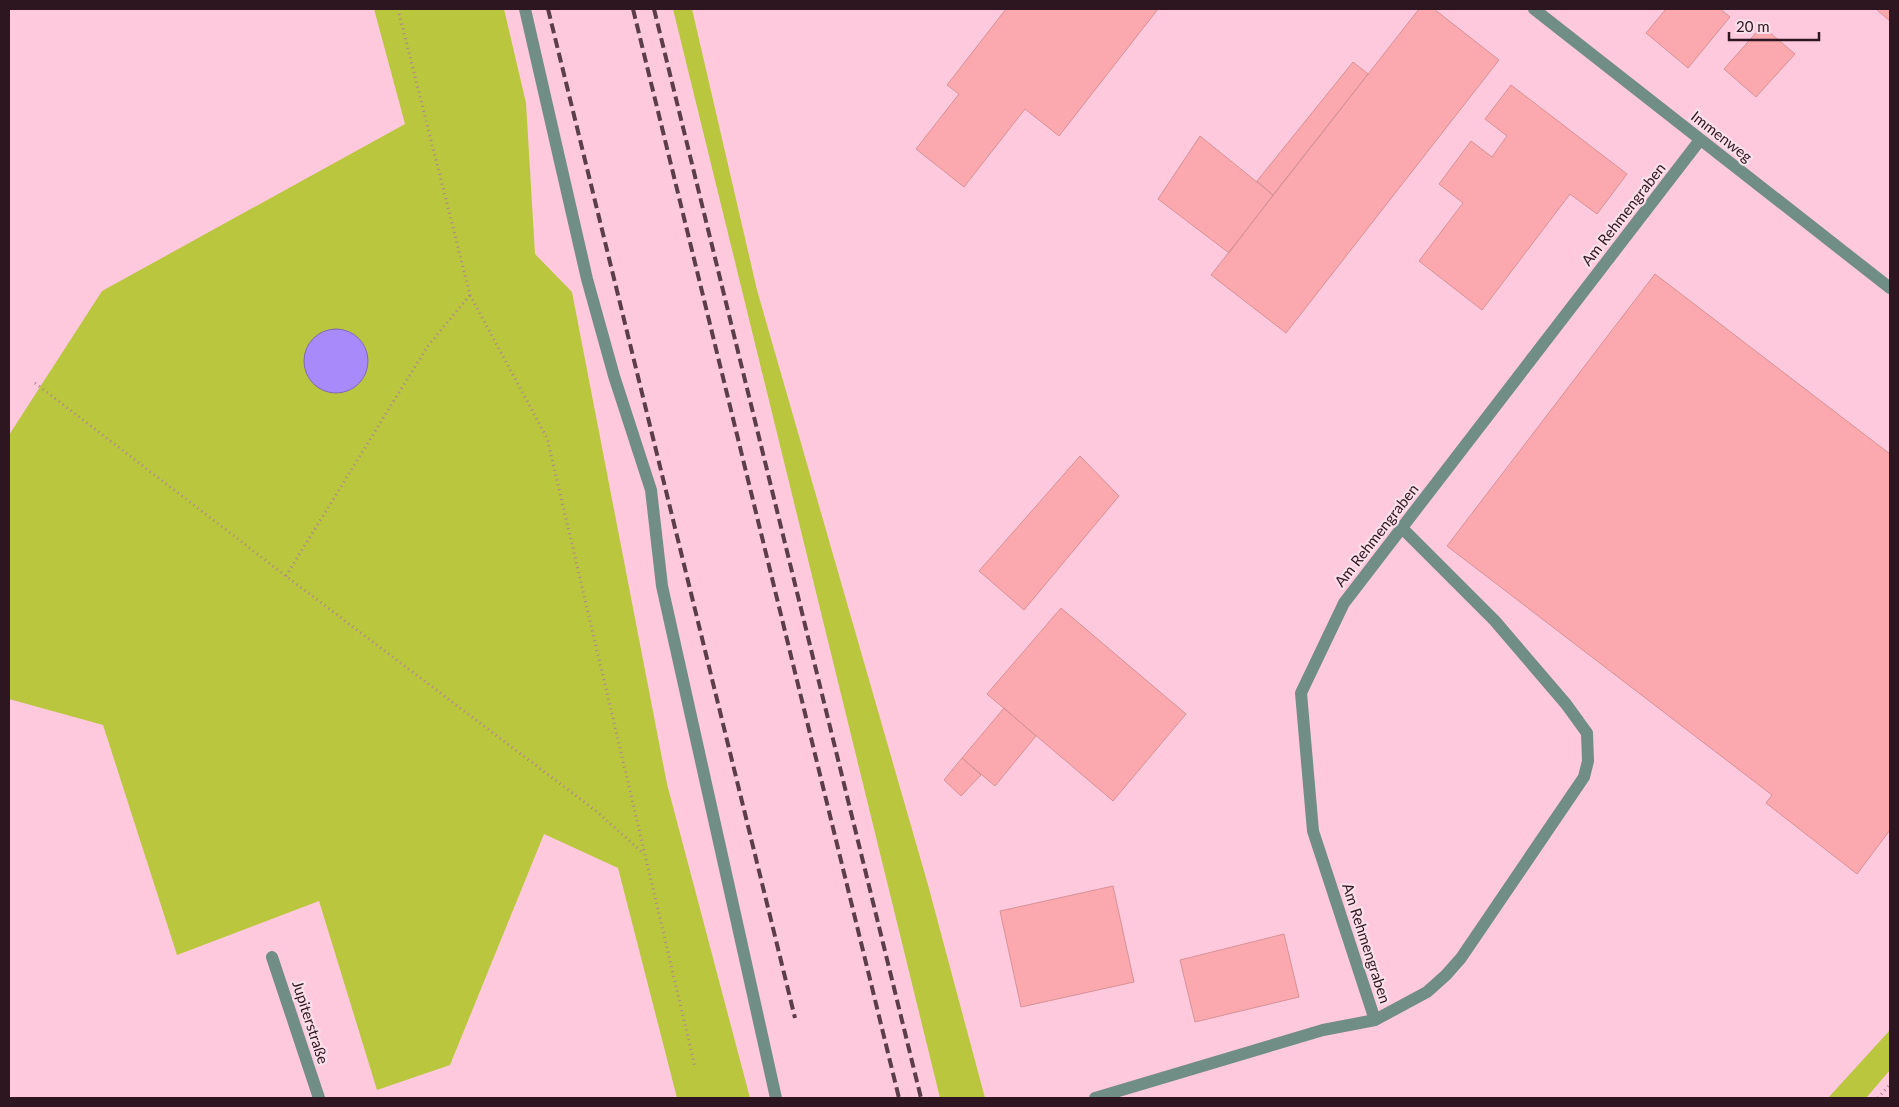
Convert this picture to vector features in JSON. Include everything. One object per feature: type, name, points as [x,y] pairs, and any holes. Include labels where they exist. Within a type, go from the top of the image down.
[{"type":"street","points":[[525,9],[587,280],[614,376],[650,490],[662,586],[776,1098]]},
{"type":"street","name":"Immenweg","points":[[1534,9],[1890,288]]},
{"type":"street","name":"Am Rehmengraben","points":[[1375,1020],[1313,831],[1301,693],[1344,603],[1700,140]]},
{"type":"street","points":[[1095,1098],[1323,1030],[1375,1020],[1427,992],[1461,958],[1584,777],[1588,761],[1587,733],[1566,704],[1495,621],[1402,528]]},
{"type":"street","name":"Jupiterstraße","points":[[272,957],[319,1098]]},
{"type":"path","points":[[398,9],[470,295],[547,438],[695,1067]]},
{"type":"path","points":[[286,576],[427,347],[470,295]]},
{"type":"path","points":[[35,383],[596,811],[644,853]]},
{"type":"path","points":[[1878,1098],[1890,1084]]},
{"type":"green space","points":[[374,9],[504,9],[526,103],[535,254],[572,292],[667,784],[750,1098],[677,1098],[618,868],[544,834],[450,1065],[377,1090],[319,901],[177,955],[103,725],[9,699],[9,435],[102,291],[405,124]]},
{"type":"green space","points":[[673,9],[692,9],[757,290],[928,885],[985,1098],[940,1098]]},
{"type":"green space","points":[[1890,1030],[1890,1070],[1866,1098],[1828,1098]]},
{"type":"shaded area","points":[[336,329],[354,335],[362,343],[368,361],[362,379],[354,387],[336,393],[318,387],[310,379],[304,361],[310,343],[318,335]]},
{"type":"building","points":[[1006,9],[1158,9],[1059,136],[1025,109],[964,187],[916,149],[959,94],[947,85]]},
{"type":"building","points":[[1419,9],[1434,9],[1499,60],[1286,333],[1211,275]]},
{"type":"building","points":[[1666,9],[1720,9],[1730,17],[1688,68],[1646,33]]},
{"type":"building","points":[[1890,9],[1890,21],[1877,10]]},
{"type":"building","points":[[1762,26],[1795,54],[1756,97],[1724,69]]},
{"type":"building","points":[[1353,62],[1368,74],[1273,195],[1257,181]]},
{"type":"building","points":[[1511,85],[1627,174],[1597,214],[1570,194],[1482,310],[1419,261],[1463,203],[1439,184],[1471,141],[1492,157],[1507,136],[1485,119]]},
{"type":"building","points":[[1200,136],[1273,195],[1229,253],[1158,199]]},
{"type":"building","points":[[1655,274],[1890,454],[1890,830],[1857,874],[1766,803],[1772,795],[1447,546]]},
{"type":"building","points":[[1080,456],[1119,496],[1024,610],[979,571]]},
{"type":"building","points":[[1061,608],[1186,714],[1113,801],[987,694]]},
{"type":"building","points":[[1004,708],[1036,736],[995,786],[962,758]]},
{"type":"building","points":[[962,758],[981,775],[961,796],[944,780]]},
{"type":"building","points":[[1113,886],[1134,982],[1021,1007],[1000,911]]},
{"type":"building","points":[[1284,934],[1299,997],[1195,1022],[1180,960]]},
{"type":"railway","points":[[548,9],[795,1018]]},
{"type":"railway","points":[[633,9],[899,1098]]},
{"type":"railway","points":[[654,9],[921,1098]]}]
